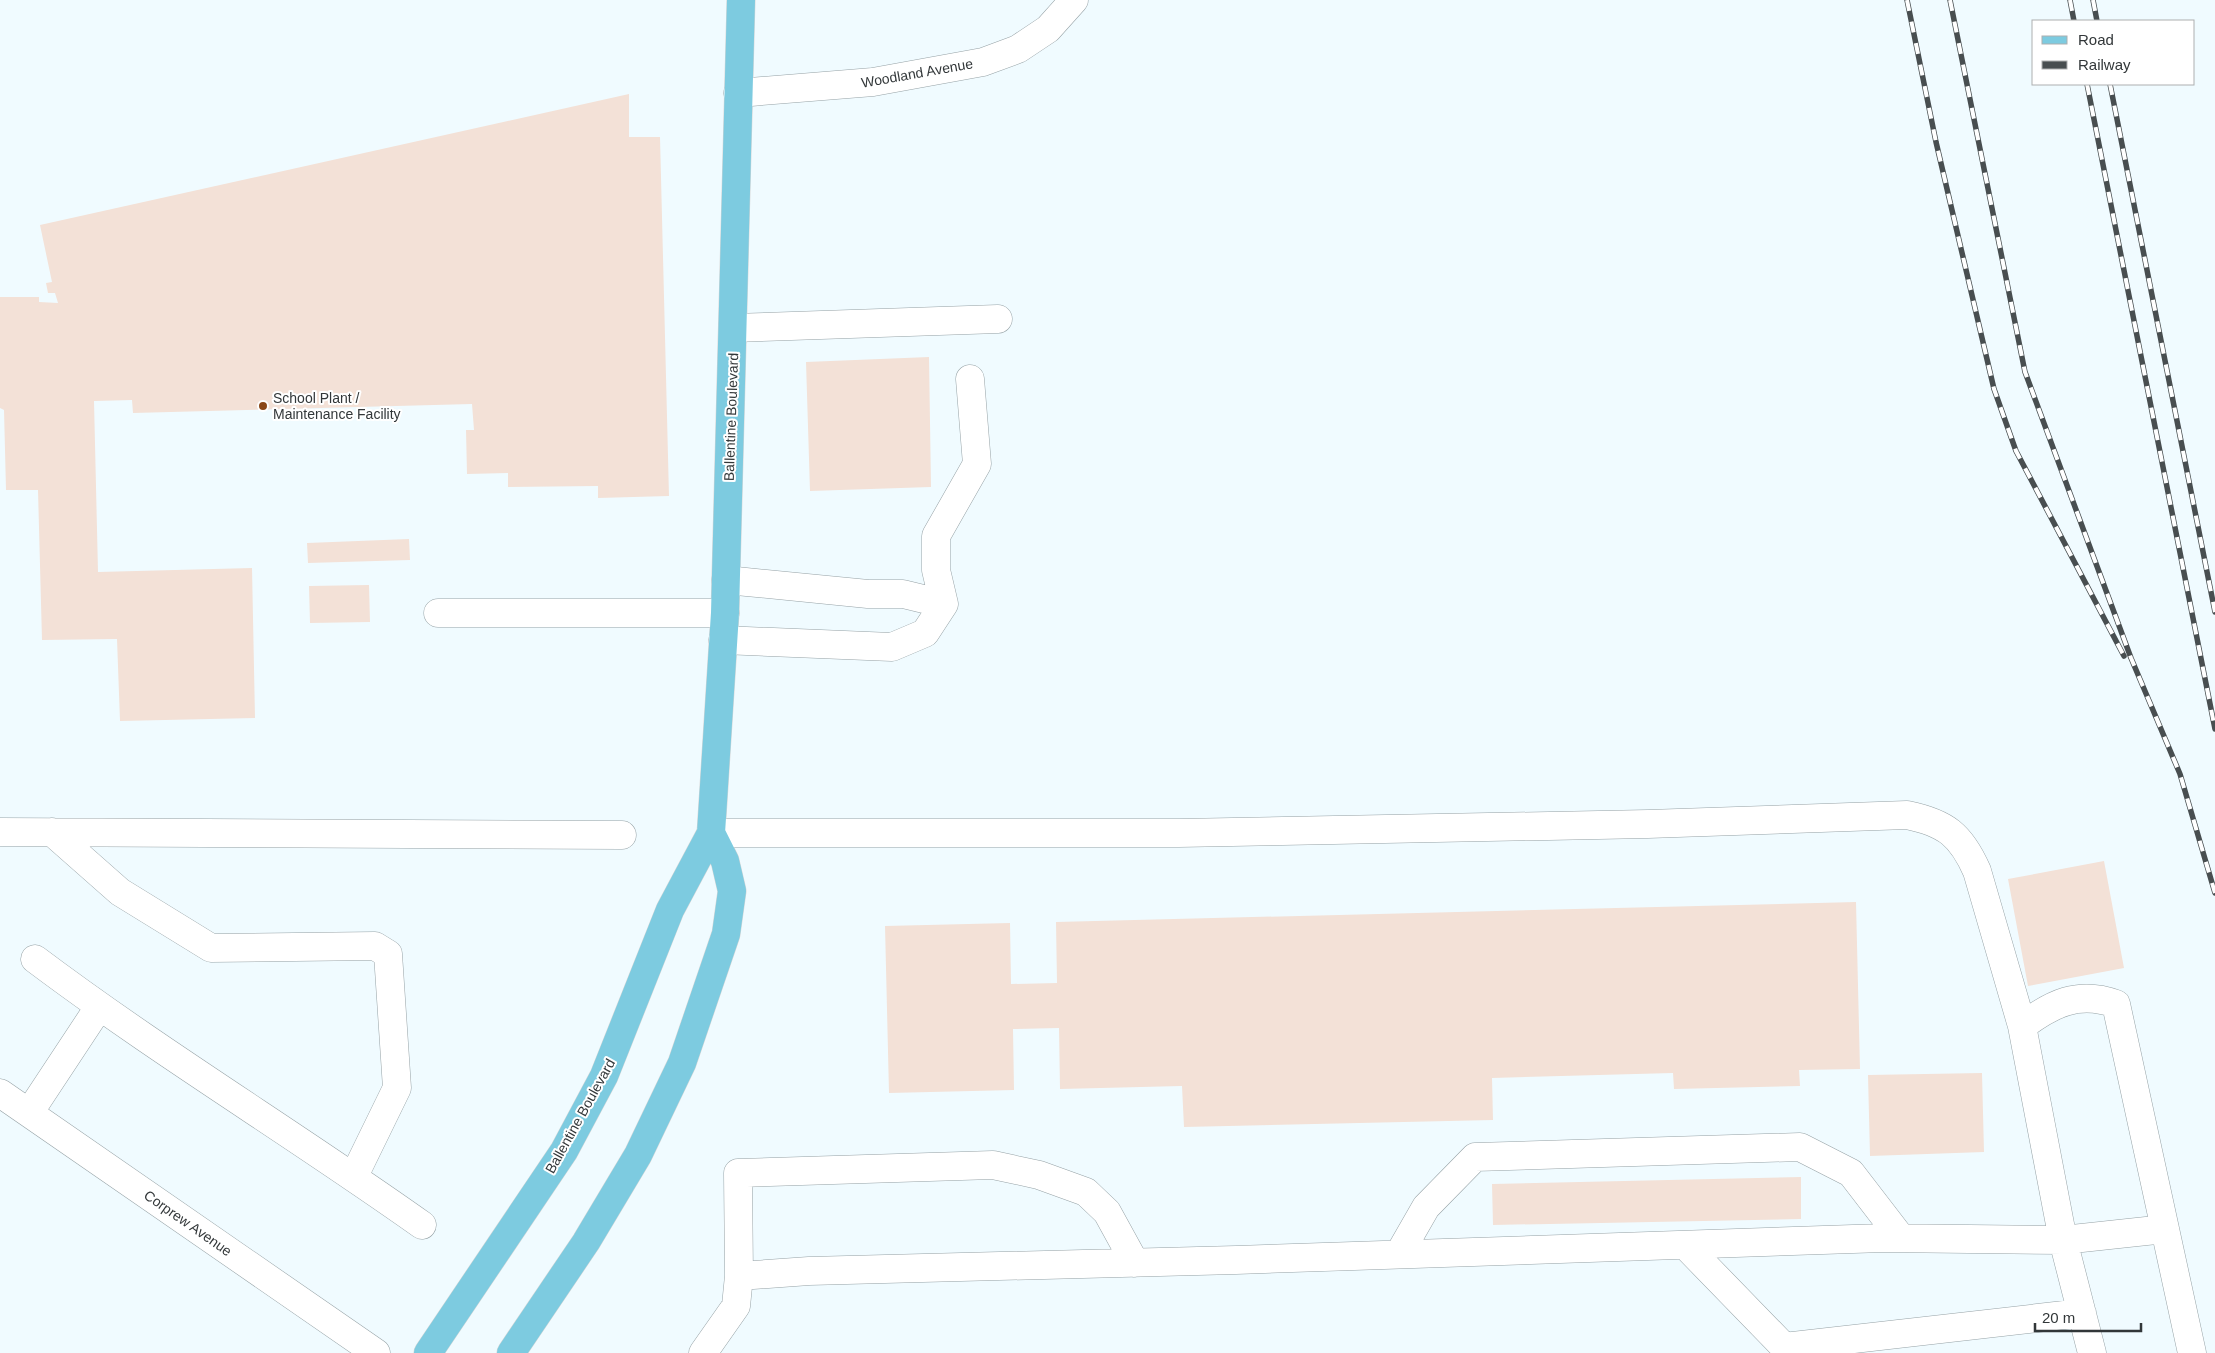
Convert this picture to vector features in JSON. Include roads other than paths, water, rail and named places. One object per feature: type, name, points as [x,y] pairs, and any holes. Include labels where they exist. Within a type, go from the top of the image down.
[{"type":"main road","name":"Ballentine Boulevard","points":[[428,1353],[564,1151],[604,1076],[670,910],[711,833],[725,613],[741,0]]},
{"type":"main road","points":[[511,1353],[586,1242],[638,1154],[682,1063],[726,934],[732,891],[725,861],[711,833]]},
{"type":"street","name":"Woodland Avenue","points":[[738,94],[873,82],[983,62],[1018,49],[1041,34],[1054,23],[1074,0]]},
{"type":"street","points":[[733,328],[998,319]]},
{"type":"street","points":[[724,640],[892,647],[925,633],[944,604],[936,570],[936,536],[977,464],[970,379]]},
{"type":"street","points":[[726,580],[868,594],[903,594],[944,604]]},
{"type":"street","points":[[438,613],[725,613]]},
{"type":"street","points":[[711,833],[1179,833],[1638,824],[1907,815],[1932,820],[1954,833],[1967,848],[1977,871],[2022,1026],[2063,1240],[2092,1353]]},
{"type":"street","points":[[0,832],[622,835]]},
{"type":"street","points":[[52,832],[120,892],[211,948],[375,946],[388,954],[397,1088],[354,1176]]},
{"type":"street","points":[[35,959],[99,1007],[354,1176],[422,1225]]},
{"type":"street","points":[[2022,1026],[2045,1009],[2076,998],[2099,998],[2116,1004],[2192,1353]]},
{"type":"street","points":[[29,1113],[99,1007]]},
{"type":"street","name":"Corprew Avenue","points":[[0,1093],[376,1353]]},
{"type":"street","points":[[1400,1254],[1426,1207],[1475,1158],[1485,1157],[1800,1148],[1851,1173],[1901,1238]]},
{"type":"street","points":[[703,1353],[736,1306],[738,1276],[738,1173],[993,1164],[1038,1174],[1086,1192],[1107,1212],[1135,1263]]},
{"type":"street","points":[[738,1276],[809,1272],[1901,1238],[2063,1240],[2165,1229]]},
{"type":"street","points":[[1685,1245],[1787,1350],[2082,1313]]},
{"type":"railway","points":[[1907,0],[1936,142],[1994,389],[2016,451],[2124,656]]},
{"type":"railway","points":[[1950,0],[2025,372],[2131,658],[2180,774],[2215,893]]},
{"type":"railway","points":[[2070,0],[2074,20]]},
{"type":"railway","points":[[2093,0],[2097,20]]},
{"type":"railway","points":[[2087,85],[2215,729]]},
{"type":"railway","points":[[2110,85],[2215,612]]},
{"type":"place","name":"School Plant / Maintenance Facility","points":[[263,406]]}]
